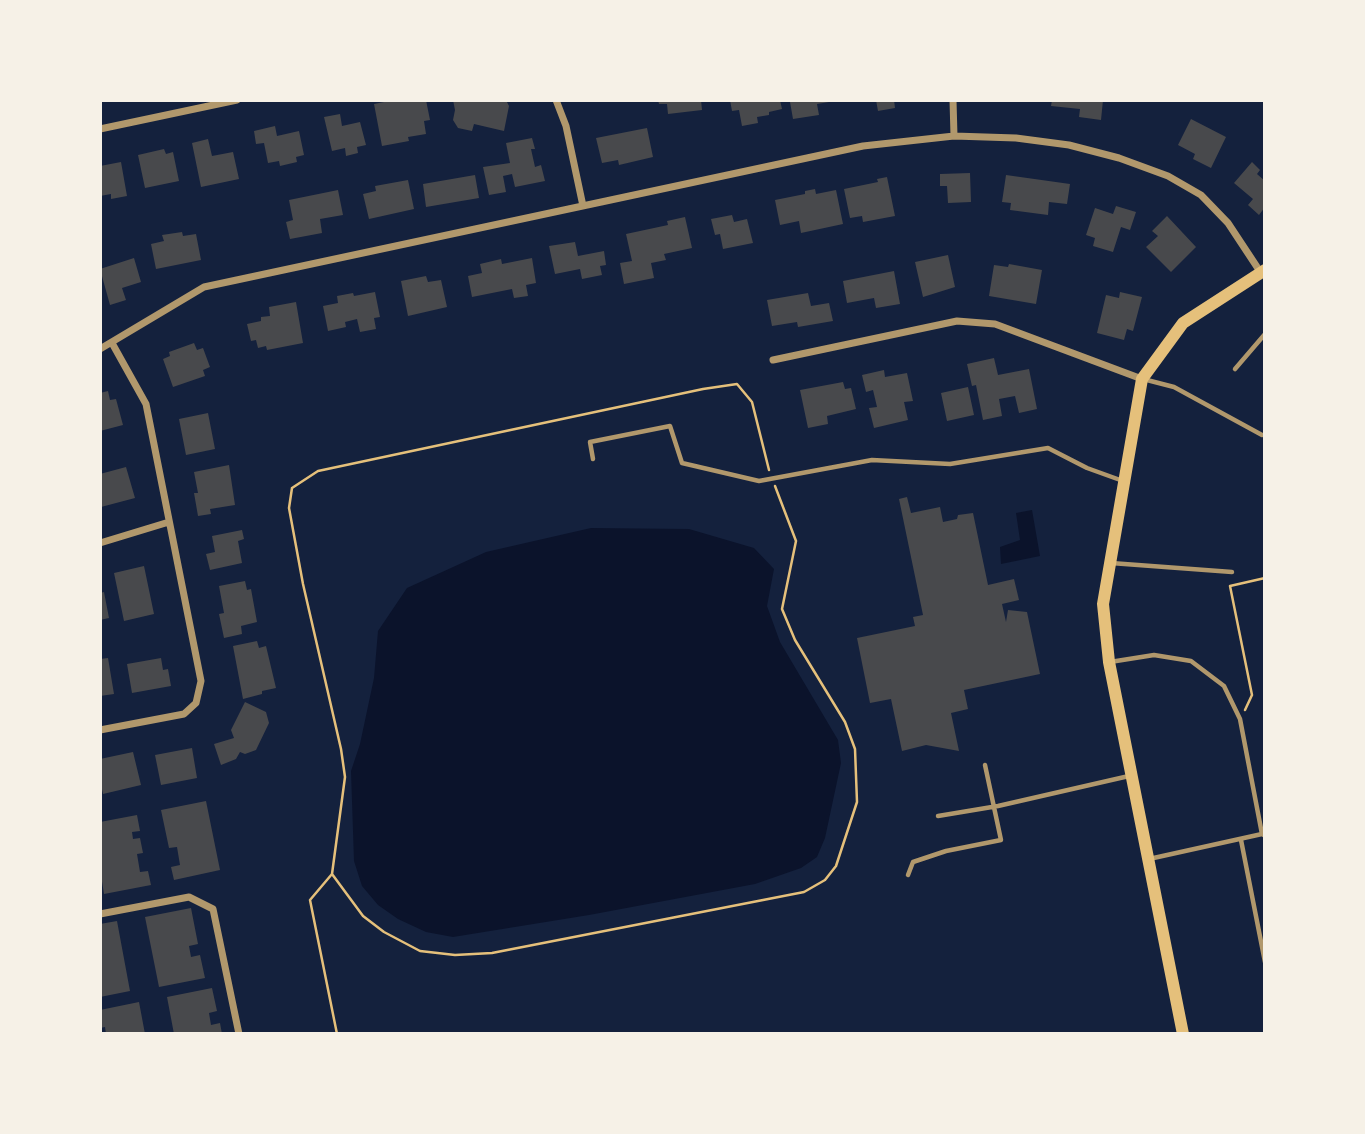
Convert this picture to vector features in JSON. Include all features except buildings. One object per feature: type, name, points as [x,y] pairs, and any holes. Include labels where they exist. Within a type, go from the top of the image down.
[{"type":"main road","points":[[1183,1034],[1109,662],[1102,604],[1142,379],[1183,323],[1264,274]]},
{"type":"street","points":[[191,100],[193,110]]},
{"type":"street","points":[[100,129],[237,100]]},
{"type":"street","points":[[556,100],[565,125],[583,206]]},
{"type":"street","points":[[953,100],[954,136]]},
{"type":"street","points":[[100,349],[204,287],[863,146],[954,136],[1016,138],[1069,145],[1119,158],[1168,176],[1201,195],[1228,223],[1264,274]]},
{"type":"street","points":[[773,360],[957,321],[995,324],[1142,379]]},
{"type":"street","points":[[100,730],[184,714],[196,702],[201,681],[146,404],[112,343]]},
{"type":"street","points":[[100,543],[169,522]]},
{"type":"street","points":[[100,914],[189,897],[213,909],[239,1034]]},
{"type":"lane","points":[[1235,369],[1265,334]]},
{"type":"lane","points":[[1142,379],[1174,387],[1262,435]]},
{"type":"lane","points":[[593,459],[590,442],[670,426],[682,463],[760,481],[872,460],[950,464],[1048,448],[1087,468],[1124,481]]},
{"type":"lane","points":[[1110,563],[1232,572]]},
{"type":"lane","points":[[1109,662],[1154,655],[1191,661],[1224,686],[1240,719],[1264,835],[1148,859]]},
{"type":"lane","points":[[908,875],[913,862],[1001,840],[985,765]]},
{"type":"lane","points":[[938,816],[1132,776]]},
{"type":"lane","points":[[1241,840],[1265,962]]},
{"type":"path","points":[[332,874],[363,916],[384,932],[419,951],[455,955],[492,953],[804,892],[825,880],[836,866],[857,802],[855,748],[845,722],[794,640],[782,609],[796,541],[772,479],[752,401],[737,384],[318,471],[292,488],[289,508],[345,777],[332,874],[310,900],[337,1034]]},
{"type":"path","points":[[1240,719],[1252,695],[1230,586],[1265,578]]},
{"type":"water","points":[[1032,510],[1040,556],[1001,564],[1000,547],[1020,540],[1016,513]]},
{"type":"water","points":[[591,528],[689,529],[754,548],[774,569],[767,606],[780,642],[838,740],[841,763],[825,838],[817,857],[801,868],[755,884],[453,937],[426,932],[398,919],[378,905],[362,886],[354,861],[351,771],[360,744],[374,678],[378,631],[407,588],[486,552]]}]
